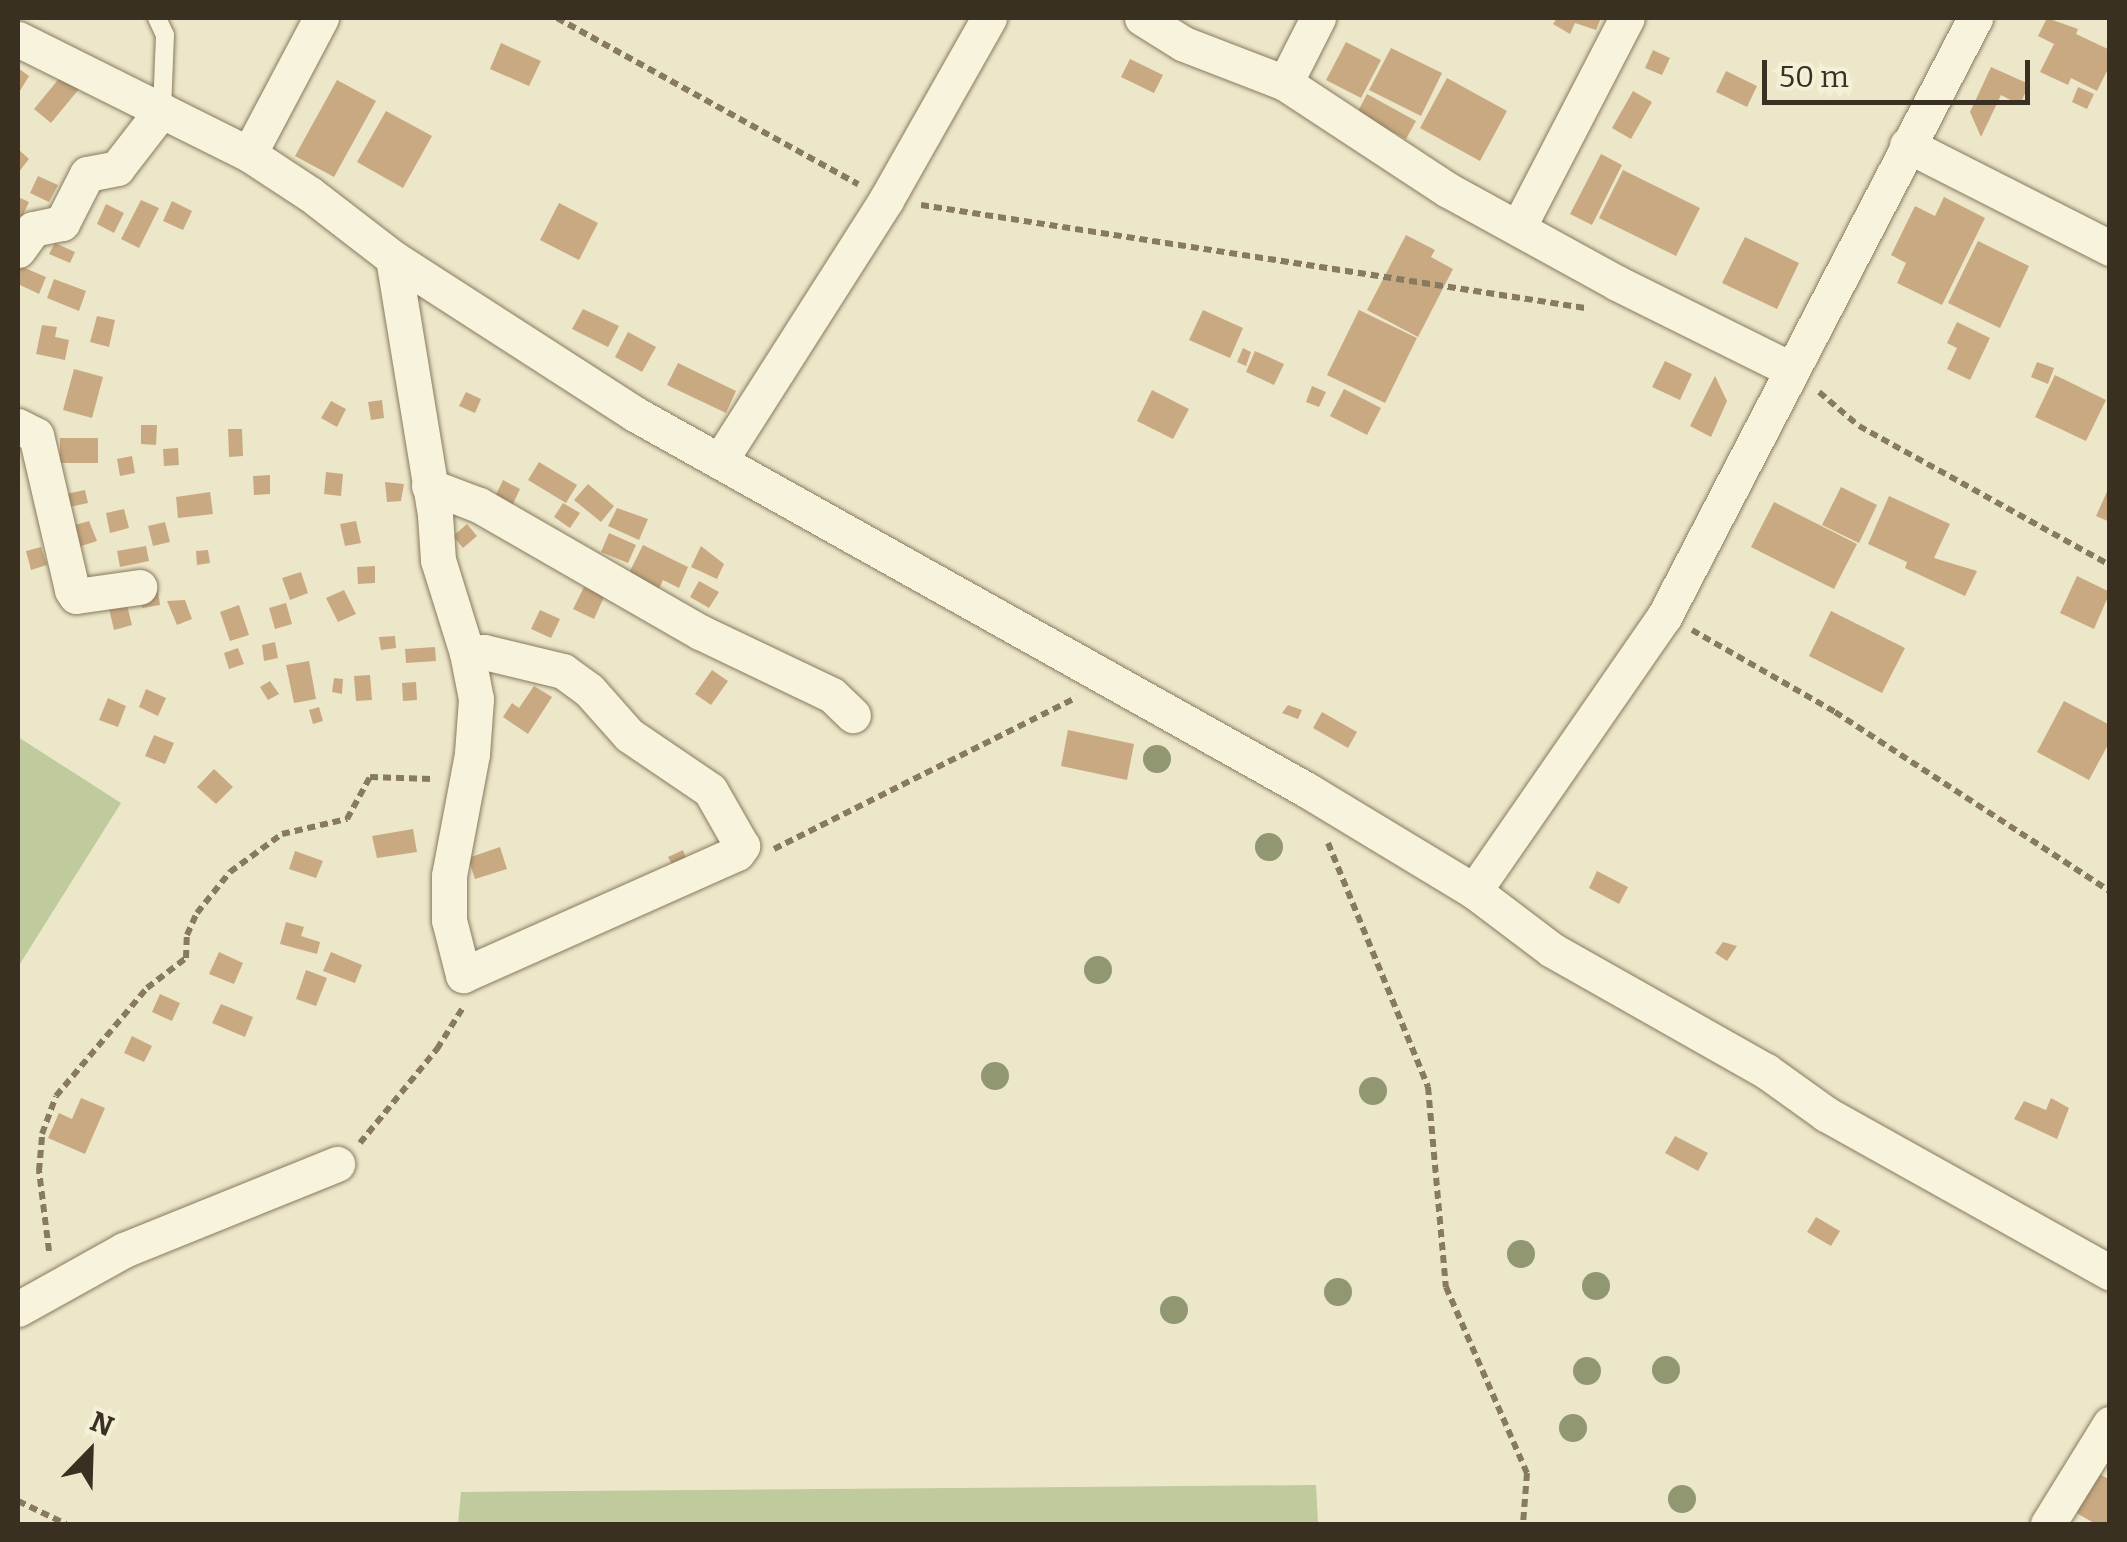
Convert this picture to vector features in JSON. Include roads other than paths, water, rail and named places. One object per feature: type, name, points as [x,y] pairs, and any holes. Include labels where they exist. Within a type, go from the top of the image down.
[{"type":"street","points":[[249,154],[321,18]]},
{"type":"street","points":[[720,459],[886,200],[988,18]]},
{"type":"street","points":[[1142,18],[1184,44],[1285,84],[1448,190],[1617,283],[1792,370]]},
{"type":"street","points":[[1285,84],[1318,18]]},
{"type":"street","points":[[1519,226],[1627,18]]},
{"type":"street","points":[[1474,891],[1664,617],[1975,18]]},
{"type":"street","points":[[18,39],[249,154],[310,194],[393,258],[635,414],[1108,682],[1308,790],[1474,891],[1552,950],[1766,1071],[1826,1114],[2110,1274]]},
{"type":"street","points":[[18,250],[33,229],[62,223],[87,174],[117,168],[162,110]]},
{"type":"street","points":[[1907,145],[2110,248]]},
{"type":"street","points":[[393,258],[438,560],[467,653],[476,699],[467,782],[449,876],[449,920],[463,976],[737,852],[742,846],[710,790],[629,735],[589,690],[563,671],[484,652],[467,653]]},
{"type":"street","points":[[18,426],[36,436],[76,596],[139,587]]},
{"type":"street","points":[[429,486],[479,505],[700,632],[815,686],[853,715]]},
{"type":"street","points":[[18,1308],[124,1250],[337,1164]]},
{"type":"street","points":[[2048,1524],[2110,1424]]},
{"type":"lane","points":[[158,18],[165,35],[162,110]]}]
